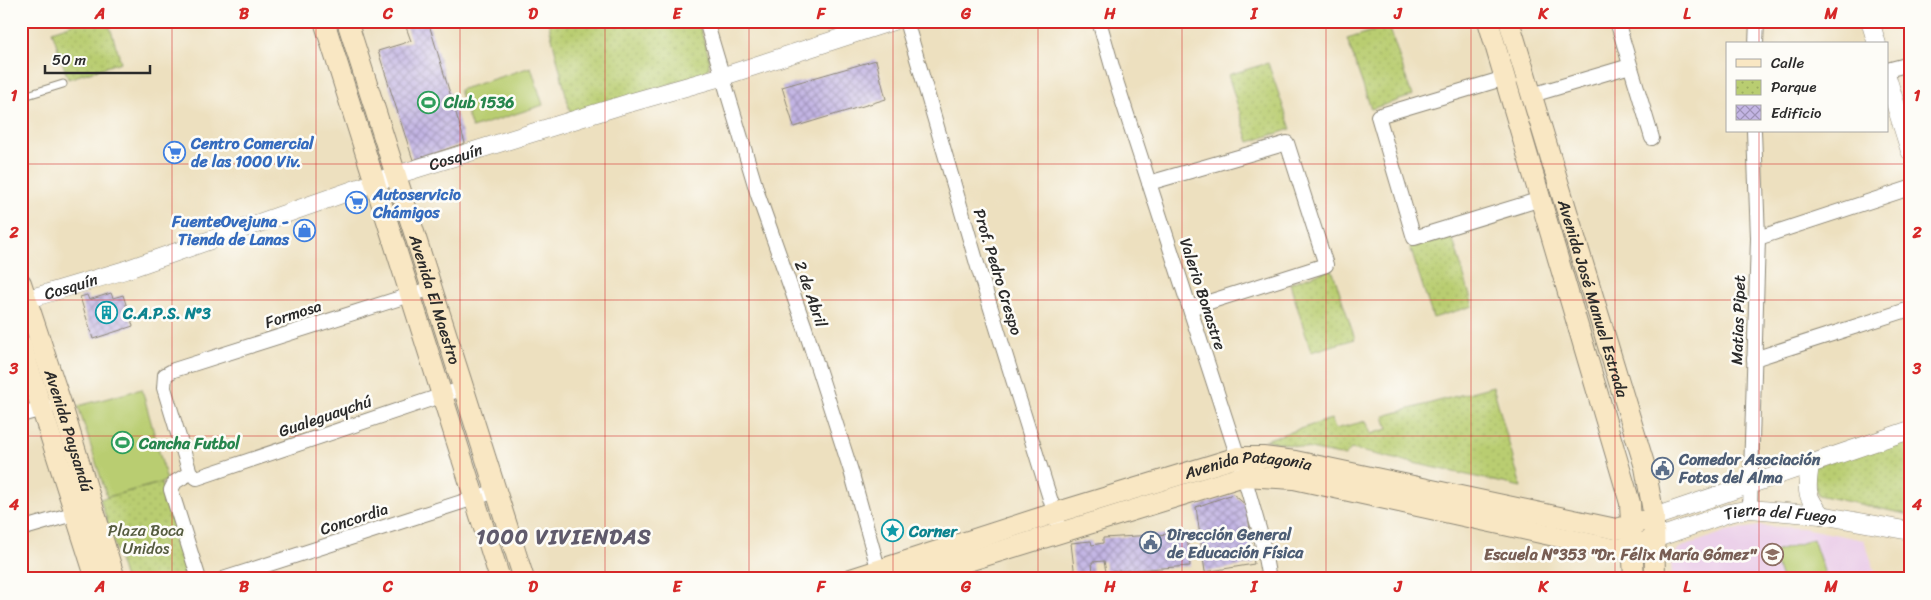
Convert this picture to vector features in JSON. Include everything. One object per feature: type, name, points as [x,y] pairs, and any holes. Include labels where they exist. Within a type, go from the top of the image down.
[{"type":"main road","name":"Avenida El Maestro","points":[[324,21],[500,579]]},
{"type":"main road","name":"Avenida El Maestro","points":[[347,21],[524,579]]},
{"type":"main road","name":"Avenida José Manuel Estrada","points":[[1488,21],[1630,503],[1634,579]]},
{"type":"main road","name":"Avenida José Manuel Estrada","points":[[1509,21],[1645,467],[1654,517],[1655,579]]},
{"type":"main road","name":"Avenida Paysandú","points":[[23,295],[61,403],[84,510],[96,579]]},
{"type":"main road","name":"Avenida Paysandú","points":[[21,344],[41,409],[116,579]]},
{"type":"main road","name":"Avenida Patagonia","points":[[851,579],[880,575],[1058,523],[1263,458],[1295,461],[1616,529],[1632,526],[1654,517]]},
{"type":"main road","name":"Avenida Patagonia","points":[[1241,466],[1614,550],[1632,547],[1654,539]]},
{"type":"main road","name":"Avenida Patagonia","points":[[910,579],[1058,523]]},
{"type":"street","name":"2 de Abril","points":[[706,21],[764,212],[804,325],[851,471],[880,575]]},
{"type":"street","name":"Cosquín","points":[[23,295],[125,270],[396,175],[724,76],[893,21]]},
{"type":"street","name":"Prof. Pedro Crespo","points":[[906,21],[978,268],[1058,523]]},
{"type":"street","name":"Valerio Bonastre","points":[[1099,21],[1117,84],[1241,466],[1261,536],[1269,579]]},
{"type":"street","points":[[1617,21],[1652,138]]},
{"type":"street","points":[[1756,42],[1757,21]]},
{"type":"street","points":[[1870,21],[1876,42]]},
{"type":"street","points":[[1888,70],[1910,64]]},
{"type":"street","points":[[1532,94],[1630,66]]},
{"type":"street","points":[[1505,78],[1378,116],[1414,238],[1541,200]]},
{"type":"street","points":[[1888,80],[1910,151]]},
{"type":"street","name":"Matias Pipet","points":[[1750,509],[1758,238],[1754,132]]},
{"type":"street","points":[[1149,183],[1287,143],[1326,265],[1190,308]]},
{"type":"street","points":[[1758,238],[1910,188]]},
{"type":"street","name":"Formosa","points":[[193,476],[164,388],[165,375],[174,370],[432,288]]},
{"type":"street","points":[[1754,359],[1910,309]]},
{"type":"street","name":"Gualeguaychú","points":[[193,476],[464,388]]},
{"type":"street","points":[[21,415],[61,403]]},
{"type":"street","points":[[1654,517],[1910,430]]},
{"type":"street","points":[[1810,464],[1807,490],[1810,501],[1821,515]]},
{"type":"street","points":[[193,476],[175,482],[171,490],[199,579]]},
{"type":"street","name":"Concordia","points":[[223,579],[496,491]]},
{"type":"street","name":"Tierra del Fuego","points":[[1654,539],[1729,513],[1750,509],[1821,515],[1910,531]]},
{"type":"street","points":[[21,529],[84,510]]},
{"type":"lane","points":[[21,97],[63,84]]},
{"type":"shaded area","name":"Escuela Nº353 \"Dr. Félix María Gómez\"","points":[[1759,526],[1803,528],[1864,540],[1878,579],[1672,579],[1671,559],[1679,548],[1727,531]]},
{"type":"green space","points":[[81,21],[108,21],[121,62],[68,79],[52,31]]},
{"type":"green space","points":[[548,21],[698,21],[709,57],[709,68],[701,74],[571,116]]},
{"type":"green space","points":[[1389,26],[1412,96],[1371,109],[1347,39]]},
{"type":"green space","points":[[1268,63],[1291,129],[1249,142],[1228,75]]},
{"type":"green space","points":[[531,67],[543,105],[472,128],[459,90]]},
{"type":"green space","points":[[1452,236],[1473,306],[1433,318],[1410,247]]},
{"type":"green space","points":[[1332,269],[1355,339],[1311,352],[1290,283]]},
{"type":"green space","points":[[1493,386],[1521,487],[1351,449],[1345,456],[1265,440],[1331,419],[1335,429],[1366,421],[1371,434],[1388,429],[1384,416]]},
{"type":"green space","name":"Cancha Futbol","points":[[142,389],[167,481],[107,497],[78,406]]},
{"type":"green space","points":[[1910,438],[1910,515],[1818,495],[1810,467]]},
{"type":"green space","name":"Plaza Boca Unidos","points":[[161,483],[191,579],[125,579],[100,499]]},
{"type":"green space","points":[[1813,539],[1826,577],[1822,579],[1781,579],[1772,553]]},
{"type":"building","points":[[428,21],[465,143],[413,160],[378,51],[411,41],[406,27]]},
{"type":"building","points":[[876,60],[886,99],[794,127],[782,87]]},
{"type":"building","name":"C.A.P.S. Nº3","points":[[111,293],[113,298],[123,295],[133,326],[93,339],[80,297],[87,295],[89,300]]},
{"type":"building","points":[[1233,494],[1247,506],[1254,564],[1205,572],[1196,507]]},
{"type":"building","points":[[1187,533],[1190,566],[1106,572],[1104,561],[1092,562],[1093,575],[1075,577],[1071,543],[1091,541],[1092,545],[1103,543],[1103,538]]},
{"type":"place","name":"Club 1536","points":[[428,102]]},
{"type":"place","name":"Centro Comercial de las 1000 Viv.","points":[[175,152]]},
{"type":"place","name":"Autoservicio Chámigos","points":[[357,203]]},
{"type":"place","name":"FuenteOvejuna - Tienda de Lanas","points":[[305,230]]},
{"type":"place","name":"C.A.P.S. Nº3","points":[[107,313]]},
{"type":"place","name":"Cancha Futbol","points":[[123,443]]},
{"type":"place","name":"Comedor Asociación Fotos del Alma","points":[[1663,468]]},
{"type":"place","name":"Corner","points":[[893,531]]},
{"type":"place","name":"Dirección General de Educación Física","points":[[1151,543]]},
{"type":"place","name":"Escuela Nº353 \"Dr. Félix María Gómez\"","points":[[1772,554]]},
{"type":"district","name":"1000 VIVIENDAS","points":[[564,537]]}]
